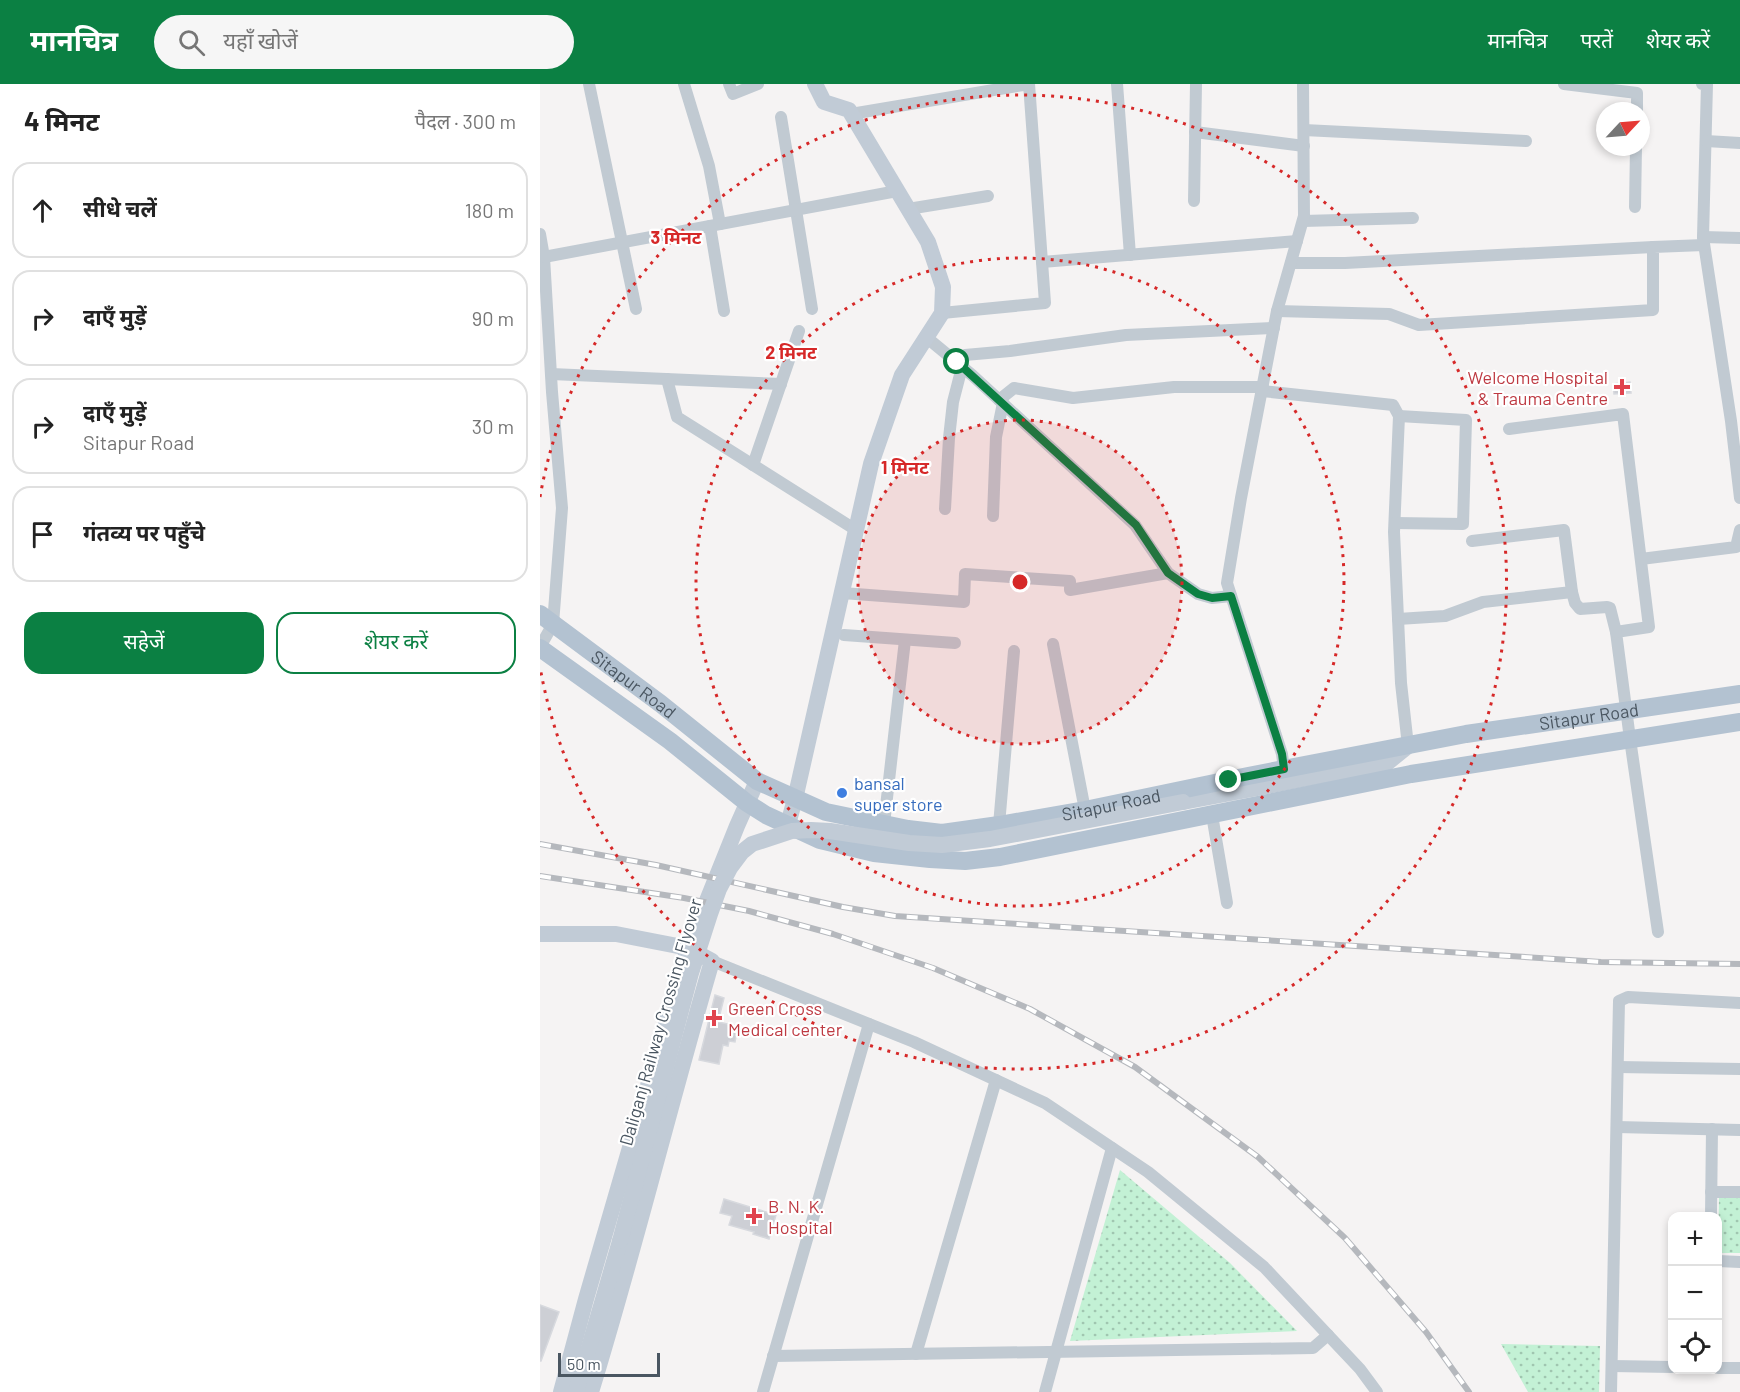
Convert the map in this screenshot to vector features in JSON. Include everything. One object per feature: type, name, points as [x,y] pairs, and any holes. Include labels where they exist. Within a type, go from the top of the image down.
[{"type":"main road","name":"Sitapur Road","points":[[547,619],[661,704],[757,781],[826,812],[908,829],[942,832],[1085,810],[1466,734],[1740,694]]},
{"type":"main road","name":"Sitapur Road","points":[[540,647],[670,741],[747,803],[766,815],[820,840],[874,853],[930,859],[965,861],[1000,857],[1411,774],[1740,722]]},
{"type":"street","points":[[589,84],[636,309]]},
{"type":"street","points":[[684,84],[709,166],[724,311]]},
{"type":"street","points":[[729,84],[733,94],[758,84]]},
{"type":"street","points":[[788,824],[871,464],[902,375],[942,313],[944,287],[928,242],[849,110],[824,102],[815,84]]},
{"type":"street","points":[[851,114],[1029,84],[1045,303],[942,313]]},
{"type":"street","points":[[1117,84],[1130,255]]},
{"type":"street","points":[[1194,201],[1196,84]]},
{"type":"street","points":[[1284,769],[1282,754],[1227,584],[1277,311],[1304,216],[1304,84]]},
{"type":"street","points":[[1564,84],[1621,88],[1638,93],[1638,102]]},
{"type":"street","points":[[1702,84],[1707,84],[1704,241],[1736,420],[1740,498]]},
{"type":"street","points":[[781,117],[812,309]]},
{"type":"street","points":[[1304,130],[1526,141]]},
{"type":"street","points":[[1195,132],[1304,146]]},
{"type":"street","points":[[1706,141],[1740,143]]},
{"type":"street","points":[[1635,207],[1636,156]]},
{"type":"street","points":[[544,257],[897,191]]},
{"type":"street","points":[[908,209],[988,196]]},
{"type":"street","points":[[1303,221],[1413,218]]},
{"type":"street","points":[[540,234],[544,257],[543,307],[562,508],[547,619],[540,647]]},
{"type":"street","points":[[1291,263],[1345,263],[1653,247],[1740,238]]},
{"type":"street","points":[[1042,262],[1297,241]]},
{"type":"street","points":[[1277,311],[1389,314],[1419,325],[1653,309],[1653,247]]},
{"type":"street","points":[[945,509],[953,402],[960,364],[965,355],[1126,335],[1274,328]]},
{"type":"street","points":[[753,465],[799,331]]},
{"type":"street","points":[[927,337],[960,364],[1136,525],[1168,573],[1198,594],[1212,598],[1231,596]]},
{"type":"street","points":[[551,374],[781,384]]},
{"type":"street","points":[[667,379],[678,417],[856,530]]},
{"type":"street","points":[[993,516],[996,437],[1001,401],[1014,388],[1073,398],[1174,387],[1262,389],[1393,405],[1399,416],[1395,523],[1401,683],[1408,746]]},
{"type":"street","points":[[1509,429],[1623,414],[1649,627],[1616,632]]},
{"type":"street","points":[[1395,523],[1463,524],[1466,420],[1399,416]]},
{"type":"street","points":[[1472,541],[1564,530],[1575,603],[1580,609],[1610,608],[1616,632],[1658,933]]},
{"type":"street","points":[[1641,559],[1736,546],[1740,530]]},
{"type":"street","points":[[842,593],[964,602],[965,574],[1070,581],[1070,590],[1168,573]]},
{"type":"street","points":[[1398,619],[1445,616],[1484,602],[1572,592]]},
{"type":"street","points":[[844,635],[955,643]]},
{"type":"street","points":[[884,824],[905,640]]},
{"type":"street","points":[[1053,644],[1085,810]]},
{"type":"street","points":[[999,825],[1014,651]]},
{"type":"street","name":"Daliganj Railway Crossing Flyover","points":[[576,1392],[620,1241],[691,973],[719,889],[730,868],[742,852],[752,844],[792,831],[811,830],[942,845],[990,839],[1387,763],[1408,746]]},
{"type":"street","points":[[1387,763],[1411,774]]},
{"type":"street","points":[[561,1392],[687,948],[757,781]]},
{"type":"street","points":[[1212,815],[1227,903]]},
{"type":"street","points":[[540,934],[616,934],[687,948],[712,961],[914,1042],[1045,1103],[1148,1172],[1264,1267],[1360,1369],[1377,1392]]},
{"type":"street","points":[[591,1392],[616,1311],[712,961]]},
{"type":"street","points":[[1611,1392],[1619,1001],[1628,997],[1740,1003]]},
{"type":"street","points":[[763,1392],[868,1024]]},
{"type":"street","points":[[1618,1067],[1740,1069]]},
{"type":"street","points":[[916,1354],[996,1080]]},
{"type":"street","points":[[1617,1127],[1740,1130]]},
{"type":"street","points":[[1711,1212],[1712,1129]]},
{"type":"street","points":[[1045,1392],[1112,1148]]},
{"type":"street","points":[[1711,1192],[1740,1192]]},
{"type":"street","points":[[1722,1262],[1740,1262]]},
{"type":"street","points":[[773,1356],[1313,1348],[1328,1335]]},
{"type":"street","points":[[1612,1366],[1668,1367]]},
{"type":"street","points":[[1722,1368],[1740,1368]]},
{"type":"green space","points":[[1120,1170],[1230,1263],[1297,1331],[1070,1341]]},
{"type":"green space","points":[[1719,1197],[1740,1197],[1740,1253],[1722,1253],[1722,1212],[1719,1212]]},
{"type":"green space","points":[[1501,1344],[1600,1346],[1599,1392],[1528,1392]]},
{"type":"building","points":[[1630,382],[1631,393],[1614,394],[1613,384]]},
{"type":"building","points":[[715,995],[724,998],[718,1022],[738,1026],[735,1042],[729,1041],[728,1046],[723,1045],[719,1064],[699,1060]]},
{"type":"building","points":[[724,1199],[776,1215],[769,1239],[729,1225],[732,1216],[720,1213]]},
{"type":"building","points":[[540,1305],[559,1312],[541,1361],[540,1361]]},
{"type":"railway","points":[[540,844],[656,865],[843,907],[895,916],[1601,962],[1740,964]]},
{"type":"railway","points":[[540,876],[684,898],[749,911],[833,934],[933,968],[1030,1009],[1135,1067],[1258,1157],[1345,1238],[1426,1332],[1469,1392]]},
{"type":"place","name":"Welcome Hospital & Trauma Centre","points":[[1622,387]]},
{"type":"place","name":"bansal super store","points":[[842,793]]},
{"type":"place","name":"Green Cross Medical center","points":[[714,1018]]},
{"type":"place","name":"B. N. K. Hospital","points":[[754,1216]]},
{"type":"route","points":[[957,362],[1136,525],[1168,573],[1198,594],[1212,598],[1231,596],[1282,754],[1284,769],[1229,780]]}]
